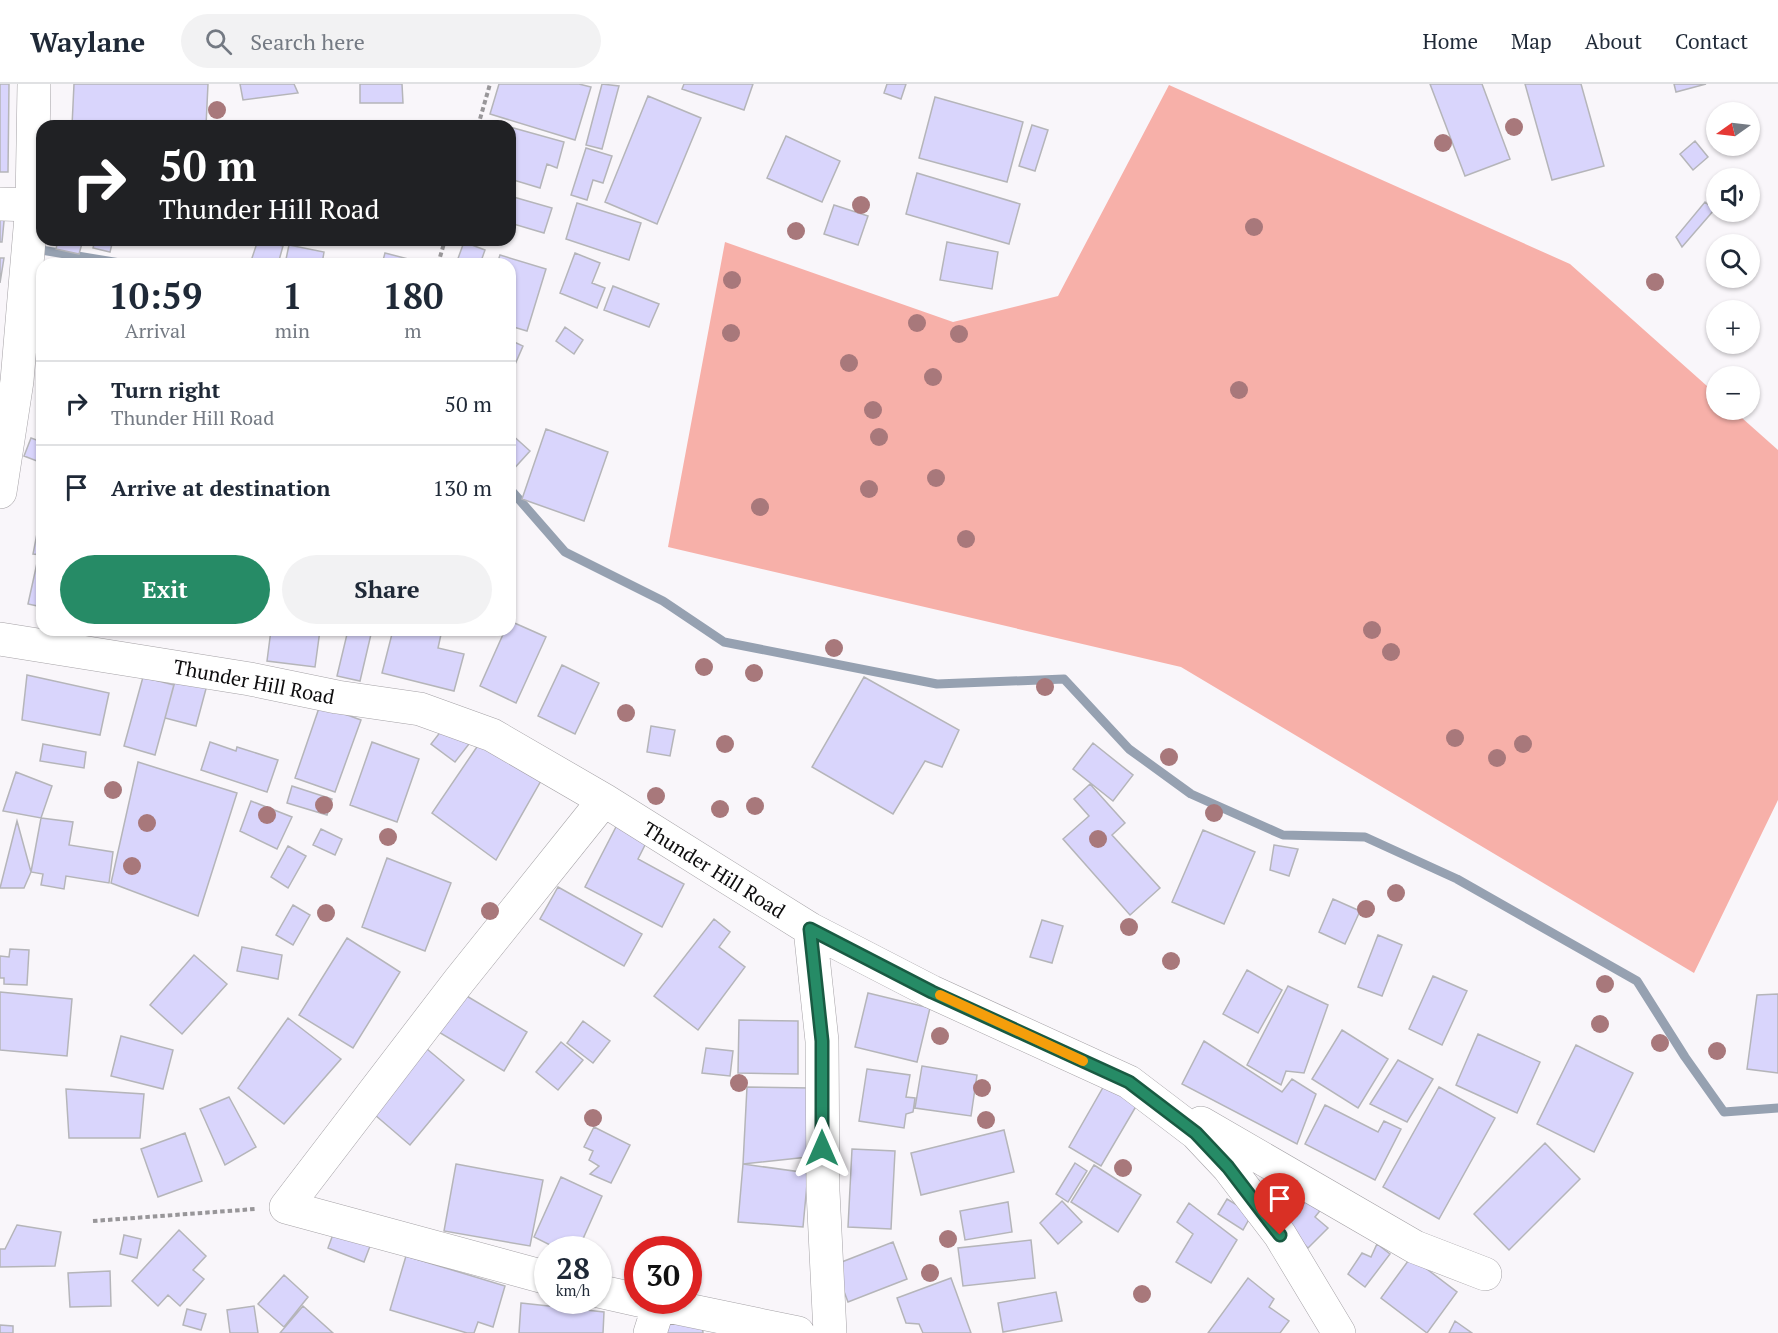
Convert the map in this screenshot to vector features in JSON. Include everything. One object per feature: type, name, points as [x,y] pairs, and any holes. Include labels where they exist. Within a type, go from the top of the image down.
[{"type":"street","points":[[0,492],[17,381],[35,187],[34,84]]},
{"type":"street","points":[[0,204],[35,187]]},
{"type":"street","name":"Thunder Hill Road","points":[[0,639],[250,679],[337,697],[420,709],[492,735],[604,800],[810,929],[932,992],[1129,1082],[1196,1133],[1228,1167],[1280,1235],[1339,1333]]},
{"type":"street","points":[[534,1274],[286,1207],[459,981],[604,800]]},
{"type":"street","points":[[810,929],[822,1041],[823,1191],[830,1333]]},
{"type":"street","points":[[1129,1082],[1415,1247],[1485,1274]]},
{"type":"street","points":[[672,1314],[798,1333]]},
{"type":"path","points":[[480,120],[490,84]]},
{"type":"path","points":[[93,1221],[286,1207]]},
{"type":"shaded area","points":[[1169,85],[1570,264],[1706,385],[1706,420],[1744,420],[1778,450],[1778,800],[1694,973],[1181,667],[668,547],[725,242],[953,322],[1058,296]]},
{"type":"building","points":[[0,84],[9,84],[8,172],[0,172]]},
{"type":"building","points":[[74,84],[208,84],[206,120],[72,120]]},
{"type":"building","points":[[240,84],[294,84],[298,93],[243,100]]},
{"type":"building","points":[[360,84],[402,84],[403,103],[360,103]]},
{"type":"building","points":[[499,84],[579,84],[591,87],[575,140],[516,122],[516,120],[490,114]]},
{"type":"building","points":[[602,84],[619,86],[602,149],[586,145]]},
{"type":"building","points":[[684,84],[753,84],[744,110],[682,89]]},
{"type":"building","points":[[887,84],[906,84],[901,99],[884,93]]},
{"type":"building","points":[[1430,84],[1482,84],[1510,159],[1465,176]]},
{"type":"building","points":[[1525,84],[1581,84],[1604,166],[1552,180]]},
{"type":"building","points":[[1674,84],[1706,84],[1676,92]]},
{"type":"building","points":[[648,96],[701,118],[657,224],[605,202]]},
{"type":"building","points":[[935,97],[1023,122],[1007,182],[919,158]]},
{"type":"building","points":[[1032,125],[1048,130],[1035,171],[1019,166]]},
{"type":"building","points":[[516,129],[564,142],[557,168],[547,164],[540,188],[516,181]]},
{"type":"building","points":[[786,136],[840,161],[822,202],[767,178]]},
{"type":"building","points":[[1695,141],[1708,157],[1693,170],[1680,154]]},
{"type":"building","points":[[586,148],[612,156],[603,183],[593,180],[587,200],[571,195]]},
{"type":"building","points":[[917,173],[1020,204],[1009,244],[906,214]]},
{"type":"building","points":[[516,198],[552,208],[544,233],[516,225]]},
{"type":"building","points":[[1705,202],[1706,219],[1682,247],[1676,237]]},
{"type":"building","points":[[577,203],[641,223],[629,260],[566,239]]},
{"type":"building","points":[[834,205],[868,216],[858,245],[824,234]]},
{"type":"building","points":[[0,210],[5,211],[2,242],[0,242]]},
{"type":"building","points":[[947,242],[998,252],[992,289],[940,280]]},
{"type":"building","points":[[57,246],[81,246],[79,254],[56,249]]},
{"type":"building","points":[[94,246],[112,246],[110,252],[93,248]]},
{"type":"building","points":[[256,246],[283,246],[280,258],[252,258]]},
{"type":"building","points":[[289,246],[324,252],[323,258],[286,258]]},
{"type":"building","points":[[463,246],[474,246],[485,250],[482,258],[458,258]]},
{"type":"building","points":[[385,253],[404,258],[384,258]]},
{"type":"building","points":[[575,253],[600,263],[592,283],[605,288],[597,308],[560,293]]},
{"type":"building","points":[[0,258],[4,258],[0,283]]},
{"type":"building","points":[[516,260],[546,269],[527,331],[516,328]]},
{"type":"building","points":[[613,286],[659,304],[649,327],[604,310]]},
{"type":"building","points":[[565,327],[583,340],[574,354],[556,341]]},
{"type":"building","points":[[516,343],[523,346],[516,362]]},
{"type":"building","points":[[546,429],[608,452],[584,521],[522,499]]},
{"type":"building","points":[[31,438],[36,440],[36,461],[24,456]]},
{"type":"building","points":[[516,438],[530,451],[516,466]]},
{"type":"building","points":[[36,539],[36,554],[33,554]]},
{"type":"building","points":[[36,568],[36,606],[28,604]]},
{"type":"building","points":[[516,624],[546,637],[516,703],[480,686],[502,636],[516,636]]},
{"type":"building","points":[[270,636],[319,636],[315,667],[267,661]]},
{"type":"building","points":[[347,636],[371,636],[360,681],[337,676]]},
{"type":"building","points":[[391,636],[441,636],[438,648],[464,654],[454,691],[382,673]]},
{"type":"building","points":[[562,665],[599,683],[575,734],[538,716]]},
{"type":"building","points":[[27,675],[109,693],[100,735],[22,720]]},
{"type":"building","points":[[143,677],[174,685],[155,755],[124,746]]},
{"type":"building","points":[[176,677],[207,685],[196,726],[165,718]]},
{"type":"building","points":[[864,677],[959,730],[942,767],[925,761],[893,814],[812,767]]},
{"type":"building","points":[[320,705],[361,720],[335,792],[295,778]]},
{"type":"building","points":[[445,726],[469,744],[455,762],[431,744]]},
{"type":"building","points":[[651,726],[675,730],[670,756],[647,752]]},
{"type":"building","points":[[483,738],[542,779],[496,860],[432,813]]},
{"type":"building","points":[[210,742],[236,751],[237,747],[278,760],[267,792],[201,770]]},
{"type":"building","points":[[372,742],[419,759],[397,822],[350,805]]},
{"type":"building","points":[[1093,743],[1133,775],[1113,801],[1073,769]]},
{"type":"building","points":[[43,744],[86,752],[84,768],[40,761]]},
{"type":"building","points":[[138,762],[237,793],[198,916],[111,883]]},
{"type":"building","points":[[16,772],[52,786],[41,818],[3,811]]},
{"type":"building","points":[[1090,784],[1125,823],[1112,835],[1160,888],[1130,915],[1063,839],[1089,816],[1074,799]]},
{"type":"building","points":[[292,786],[332,799],[327,815],[287,803]]},
{"type":"building","points":[[251,801],[292,817],[277,849],[240,831]]},
{"type":"building","points":[[41,818],[73,822],[69,845],[113,852],[109,883],[66,876],[64,889],[41,885],[43,874],[31,872]]},
{"type":"building","points":[[17,821],[31,872],[24,888],[0,888]]},
{"type":"building","points":[[617,825],[647,841],[638,859],[684,884],[662,927],[585,887]]},
{"type":"building","points":[[321,829],[342,839],[335,855],[313,845]]},
{"type":"building","points":[[1203,830],[1255,852],[1224,924],[1172,902]]},
{"type":"building","points":[[1274,845],[1298,849],[1289,876],[1270,870]]},
{"type":"building","points":[[288,846],[306,856],[288,888],[271,877]]},
{"type":"building","points":[[387,858],[451,883],[425,951],[362,927]]},
{"type":"building","points":[[558,887],[642,934],[624,966],[540,919]]},
{"type":"building","points":[[1333,899],[1360,911],[1345,944],[1319,932]]},
{"type":"building","points":[[293,905],[310,915],[293,945],[276,935]]},
{"type":"building","points":[[714,919],[730,932],[719,947],[745,967],[698,1030],[654,996]]},
{"type":"building","points":[[1042,920],[1063,926],[1052,963],[1030,957]]},
{"type":"building","points":[[1378,935],[1402,945],[1382,996],[1358,987]]},
{"type":"building","points":[[347,938],[400,972],[353,1048],[299,1015]]},
{"type":"building","points":[[242,947],[282,955],[278,979],[237,971]]},
{"type":"building","points":[[10,949],[29,950],[27,985],[4,984],[4,978],[0,978],[0,956],[9,957]]},
{"type":"building","points":[[194,955],[227,984],[182,1034],[150,1005]]},
{"type":"building","points":[[1247,970],[1282,990],[1258,1033],[1223,1014]]},
{"type":"building","points":[[1433,976],[1467,991],[1442,1045],[1409,1029]]},
{"type":"building","points":[[1288,986],[1328,1005],[1304,1073],[1286,1071],[1281,1085],[1247,1065]]},
{"type":"building","points":[[0,992],[72,999],[67,1056],[0,1050]]},
{"type":"building","points":[[460,992],[527,1032],[504,1071],[437,1031]]},
{"type":"building","points":[[868,993],[930,1008],[917,1062],[855,1047]]},
{"type":"building","points":[[1778,994],[1778,1073],[1747,1069],[1757,995]]},
{"type":"building","points":[[288,1018],[341,1059],[284,1124],[238,1088]]},
{"type":"building","points":[[739,1020],[798,1021],[798,1074],[738,1073]]},
{"type":"building","points":[[583,1021],[610,1041],[593,1063],[567,1043]]},
{"type":"building","points":[[1342,1030],[1388,1059],[1358,1108],[1312,1079]]},
{"type":"building","points":[[1478,1034],[1540,1062],[1517,1113],[1456,1085]]},
{"type":"building","points":[[121,1036],[173,1050],[163,1089],[111,1076]]},
{"type":"building","points":[[1204,1041],[1282,1092],[1292,1079],[1316,1094],[1297,1144],[1182,1084]]},
{"type":"building","points":[[561,1042],[583,1060],[558,1090],[536,1072]]},
{"type":"building","points":[[421,1044],[464,1080],[410,1145],[368,1109]]},
{"type":"building","points":[[1576,1045],[1633,1073],[1594,1152],[1537,1124]]},
{"type":"building","points":[[706,1048],[733,1051],[730,1076],[702,1073]]},
{"type":"building","points":[[1398,1060],[1433,1079],[1407,1122],[1370,1104]]},
{"type":"building","points":[[922,1066],[977,1075],[971,1116],[915,1108]]},
{"type":"building","points":[[867,1069],[910,1075],[906,1097],[915,1098],[913,1112],[906,1114],[904,1128],[859,1121]]},
{"type":"building","points":[[1105,1084],[1138,1103],[1101,1166],[1069,1147]]},
{"type":"building","points":[[747,1087],[810,1088],[808,1157],[743,1164]]},
{"type":"building","points":[[1439,1087],[1495,1118],[1439,1219],[1383,1187]]},
{"type":"building","points":[[66,1089],[144,1094],[140,1138],[69,1138]]},
{"type":"building","points":[[229,1097],[256,1147],[225,1165],[200,1109]]},
{"type":"building","points":[[1325,1105],[1378,1132],[1384,1121],[1401,1129],[1375,1180],[1305,1144]]},
{"type":"building","points":[[594,1127],[630,1145],[611,1183],[590,1174],[599,1166],[589,1160],[593,1151],[584,1147]]},
{"type":"building","points":[[1004,1130],[1014,1172],[921,1195],[911,1153]]},
{"type":"building","points":[[185,1133],[202,1181],[158,1197],[141,1149]]},
{"type":"building","points":[[1545,1143],[1580,1179],[1509,1250],[1474,1214]]},
{"type":"building","points":[[852,1149],[895,1151],[891,1229],[848,1227]]},
{"type":"building","points":[[1075,1163],[1087,1171],[1068,1202],[1056,1194]]},
{"type":"building","points":[[456,1164],[543,1180],[530,1246],[444,1231]]},
{"type":"building","points":[[743,1164],[808,1173],[803,1227],[738,1222]]},
{"type":"building","points":[[1094,1165],[1141,1195],[1118,1232],[1071,1202]]},
{"type":"building","points":[[561,1177],[602,1196],[584,1236],[534,1236]]},
{"type":"building","points":[[1227,1199],[1252,1214],[1243,1230],[1218,1214]]},
{"type":"building","points":[[1307,1199],[1323,1207],[1315,1217],[1328,1228],[1308,1248],[1287,1228]]},
{"type":"building","points":[[1062,1201],[1082,1222],[1058,1244],[1040,1223]]},
{"type":"building","points":[[1008,1202],[1012,1232],[965,1240],[960,1211]]},
{"type":"building","points":[[1189,1203],[1237,1240],[1211,1283],[1176,1262],[1193,1234],[1177,1222]]},
{"type":"building","points":[[17,1225],[61,1232],[55,1266],[0,1267],[0,1249],[5,1249]]},
{"type":"building","points":[[336,1226],[372,1241],[364,1262],[328,1248]]},
{"type":"building","points":[[179,1230],[206,1256],[193,1270],[204,1279],[180,1306],[168,1295],[158,1306],[132,1281]]},
{"type":"building","points":[[124,1235],[141,1239],[137,1258],[120,1254]]},
{"type":"building","points":[[1031,1240],[1035,1278],[963,1286],[958,1248]]},
{"type":"building","points":[[893,1242],[907,1279],[848,1302],[834,1265]]},
{"type":"building","points":[[1377,1244],[1390,1254],[1365,1287],[1348,1274],[1362,1253],[1371,1257]]},
{"type":"building","points":[[406,1256],[505,1286],[493,1327],[478,1322],[474,1333],[467,1333],[390,1310]]},
{"type":"building","points":[[1411,1257],[1457,1292],[1427,1333],[1381,1298]]},
{"type":"building","points":[[110,1271],[111,1306],[70,1307],[68,1273]]},
{"type":"building","points":[[284,1275],[308,1297],[284,1327],[258,1304]]},
{"type":"building","points":[[951,1278],[971,1333],[923,1333],[919,1324],[906,1323],[897,1298]]},
{"type":"building","points":[[1248,1278],[1274,1299],[1269,1307],[1289,1321],[1280,1333],[1208,1333]]},
{"type":"building","points":[[1056,1292],[1062,1321],[1003,1332],[998,1303]]},
{"type":"building","points":[[521,1303],[534,1304],[534,1314],[604,1314],[603,1333],[519,1333]]},
{"type":"building","points":[[254,1306],[258,1333],[230,1333],[227,1310]]},
{"type":"building","points":[[303,1306],[333,1333],[280,1333]]},
{"type":"building","points":[[187,1309],[206,1314],[201,1330],[183,1325]]},
{"type":"building","points":[[702,1320],[703,1333],[661,1333],[660,1322]]},
{"type":"building","points":[[1455,1321],[1472,1333],[1449,1333]]},
{"type":"building","points":[[0,1325],[13,1326],[13,1333],[0,1333]]},
{"type":"waterway","points":[[35,249],[90,258]]},
{"type":"waterway","points":[[516,496],[565,552],[663,601],[724,642],[937,684],[1064,679],[1129,749],[1191,794],[1283,835],[1365,837],[1457,879],[1637,981],[1685,1057],[1724,1112],[1778,1108]]},
{"type":"slow traffic","points":[[940,995],[1083,1061]]},
{"type":"route","points":[[822,1148],[822,1041],[810,929],[932,992],[1129,1082],[1196,1133],[1228,1167],[1280,1235]]}]
